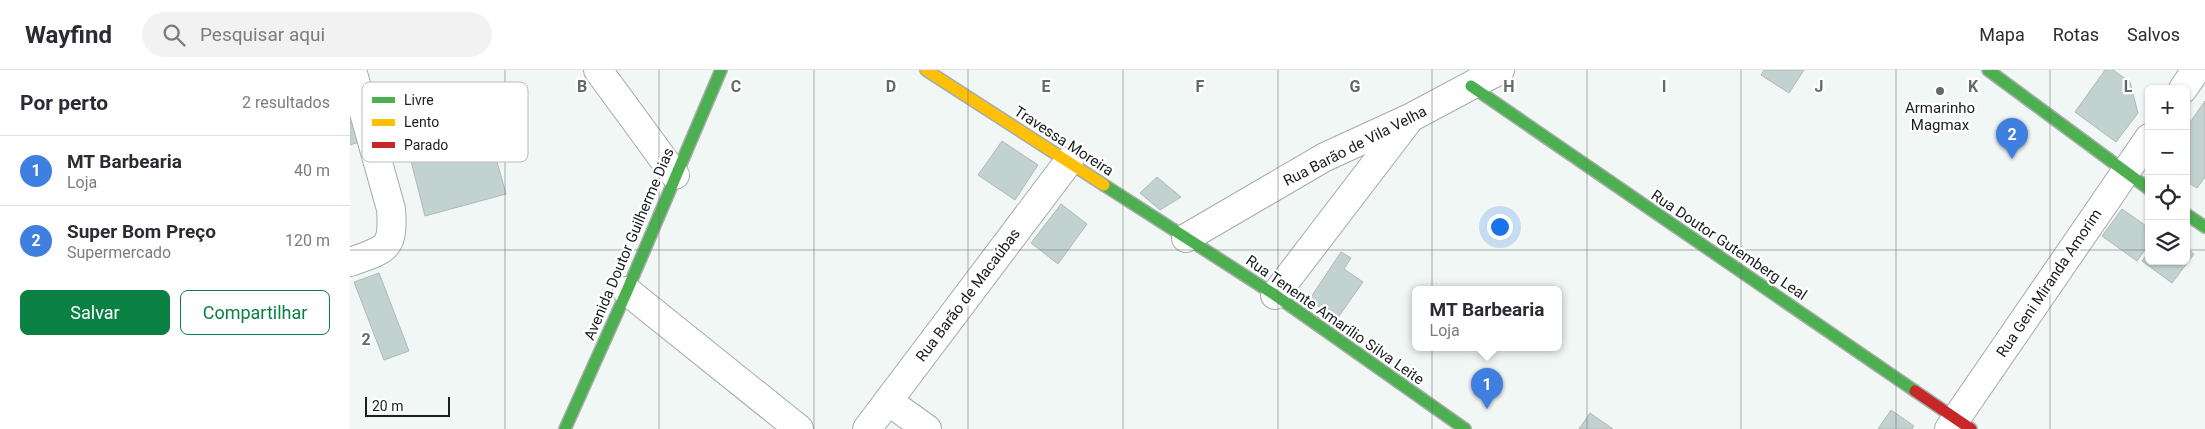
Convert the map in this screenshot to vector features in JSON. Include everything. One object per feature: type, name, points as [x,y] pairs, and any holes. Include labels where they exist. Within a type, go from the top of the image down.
[{"type":"street","points":[[352,70],[362,106]]},
{"type":"street","points":[[598,70],[675,175]]},
{"type":"street","name":"Avenida Doutor Guilherme Dias","points":[[565,429],[627,291],[721,70]]},
{"type":"street","name":"Travessa Moreira","points":[[926,70],[1186,238]]},
{"type":"street","name":"Rua Barão de Vila Velha","points":[[1186,238],[1325,157],[1410,118],[1500,70]]},
{"type":"street","points":[[1988,70],[2124,173],[2145,186]]},
{"type":"street","points":[[2186,85],[2196,70]]},
{"type":"street","name":"Rua Doutor Gutemberg Leal","points":[[1471,86],[1959,426]]},
{"type":"street","points":[[1275,295],[1410,118]]},
{"type":"street","name":"Rua Geni Miranda Amorim","points":[[1959,426],[2145,144]]},
{"type":"street","name":"Rua Barão de Macaúbas","points":[[866,429],[1069,161]]},
{"type":"street","points":[[350,262],[376,253],[389,243],[392,231],[391,209],[378,162]]},
{"type":"street","points":[[2190,217],[2205,227]]},
{"type":"street","name":"Rua Tenente Amarílio Silva Leite","points":[[1186,238],[1275,295],[1465,429]]},
{"type":"street","points":[[627,291],[799,429]]},
{"type":"street","points":[[888,401],[927,429]]},
{"type":"building","points":[[1764,70],[1804,70],[1789,93],[1761,75]]},
{"type":"building","points":[[2105,70],[2113,70],[2130,82],[2138,113],[2116,142],[2075,112]]},
{"type":"building","points":[[350,93],[362,131],[362,141],[350,145]]},
{"type":"building","points":[[2205,101],[2205,177],[2197,188],[2190,184],[2190,122]]},
{"type":"building","points":[[1002,141],[1038,165],[1015,200],[978,175]]},
{"type":"building","points":[[411,162],[497,162],[506,194],[425,216]]},
{"type":"building","points":[[1157,177],[1181,197],[1160,210],[1140,193]]},
{"type":"building","points":[[1061,204],[1087,224],[1058,264],[1031,243]]},
{"type":"building","points":[[2122,209],[2145,225],[2145,250],[2137,261],[2102,236]]},
{"type":"building","points":[[2190,251],[2194,254],[2190,259]]},
{"type":"building","points":[[1341,252],[1351,258],[1344,269],[1363,282],[1337,319],[1309,300]]},
{"type":"building","points":[[2147,265],[2186,265],[2172,283]]},
{"type":"building","points":[[379,273],[409,351],[384,360],[354,282]]},
{"type":"building","points":[[1891,410],[1914,426],[1912,429],[1878,429]]},
{"type":"building","points":[[1590,413],[1613,429],[1579,429]]},
{"type":"traffic: fast","points":[[565,429],[627,291],[721,70]]},
{"type":"traffic: fast","points":[[1988,70],[2145,186]]},
{"type":"traffic: fast","points":[[1471,86],[1915,391]]},
{"type":"traffic: fast","points":[[1104,185],[1275,295],[1465,429]]},
{"type":"traffic: fast","points":[[2190,217],[2205,227]]},
{"type":"traffic: slow","points":[[926,70],[1104,185]]},
{"type":"traffic: jam","points":[[1915,391],[1971,429]]},
{"type":"place","name":"Armarinho Magmax","points":[[1940,91]]},
{"type":"place","name":"Super Bom Preço","points":[[2012,159]]},
{"type":"place","name":"MT Barbearia","points":[[1487,409]]}]
